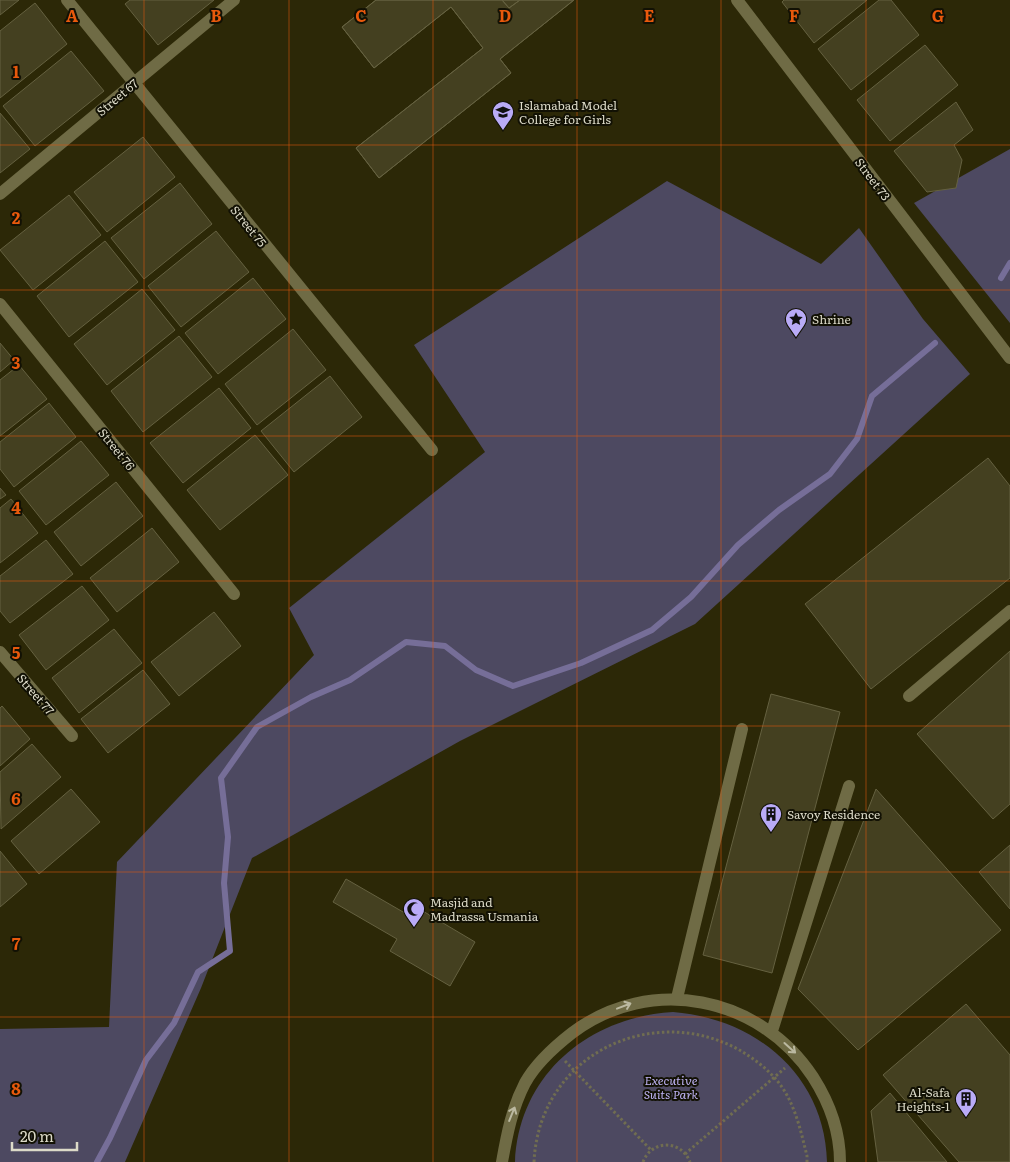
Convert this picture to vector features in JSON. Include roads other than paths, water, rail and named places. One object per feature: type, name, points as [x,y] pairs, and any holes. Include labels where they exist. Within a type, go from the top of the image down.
[{"type":"street","name":"Street 75","points":[[67,0],[133,84],[432,450]]},
{"type":"street","name":"Street 67","points":[[0,194],[234,0]]},
{"type":"street","name":"Street 73","points":[[737,0],[1010,358]]},
{"type":"street","name":"Street 76","points":[[0,304],[234,594]]},
{"type":"street","points":[[909,696],[1010,611]]},
{"type":"street","name":"Street 77","points":[[0,652],[72,736]]},
{"type":"street","points":[[677,998],[742,729]]},
{"type":"street","points":[[772,1031],[849,786]]},
{"type":"street","points":[[502,1162],[509,1120],[526,1082],[552,1048],[589,1020],[632,1004],[677,998],[727,1008],[772,1031],[799,1056],[826,1097],[840,1144],[840,1162]]},
{"type":"waterway","points":[[1001,278],[1010,263]]},
{"type":"waterway","points":[[97,1162],[146,1060],[174,1023],[198,972],[230,951],[224,883],[228,837],[221,778],[257,727],[311,697],[350,680],[406,642],[445,646],[476,670],[513,686],[581,663],[652,630],[691,597],[738,545],[779,510],[830,474],[857,439],[872,396],[935,343]]},
{"type":"place","name":"Islamabad Model College for Girls","points":[[503,131]]},
{"type":"place","name":"Shrine","points":[[796,338]]},
{"type":"place","name":"Savoy Residence","points":[[771,833]]},
{"type":"place","name":"Masjid and Madrassa Usmania","points":[[414,928]]},
{"type":"place","name":"Al-Safa Heights-1","points":[[966,1118]]},
{"type":"park label","name":"Executive Suits Park","points":[[671,1087]]}]
